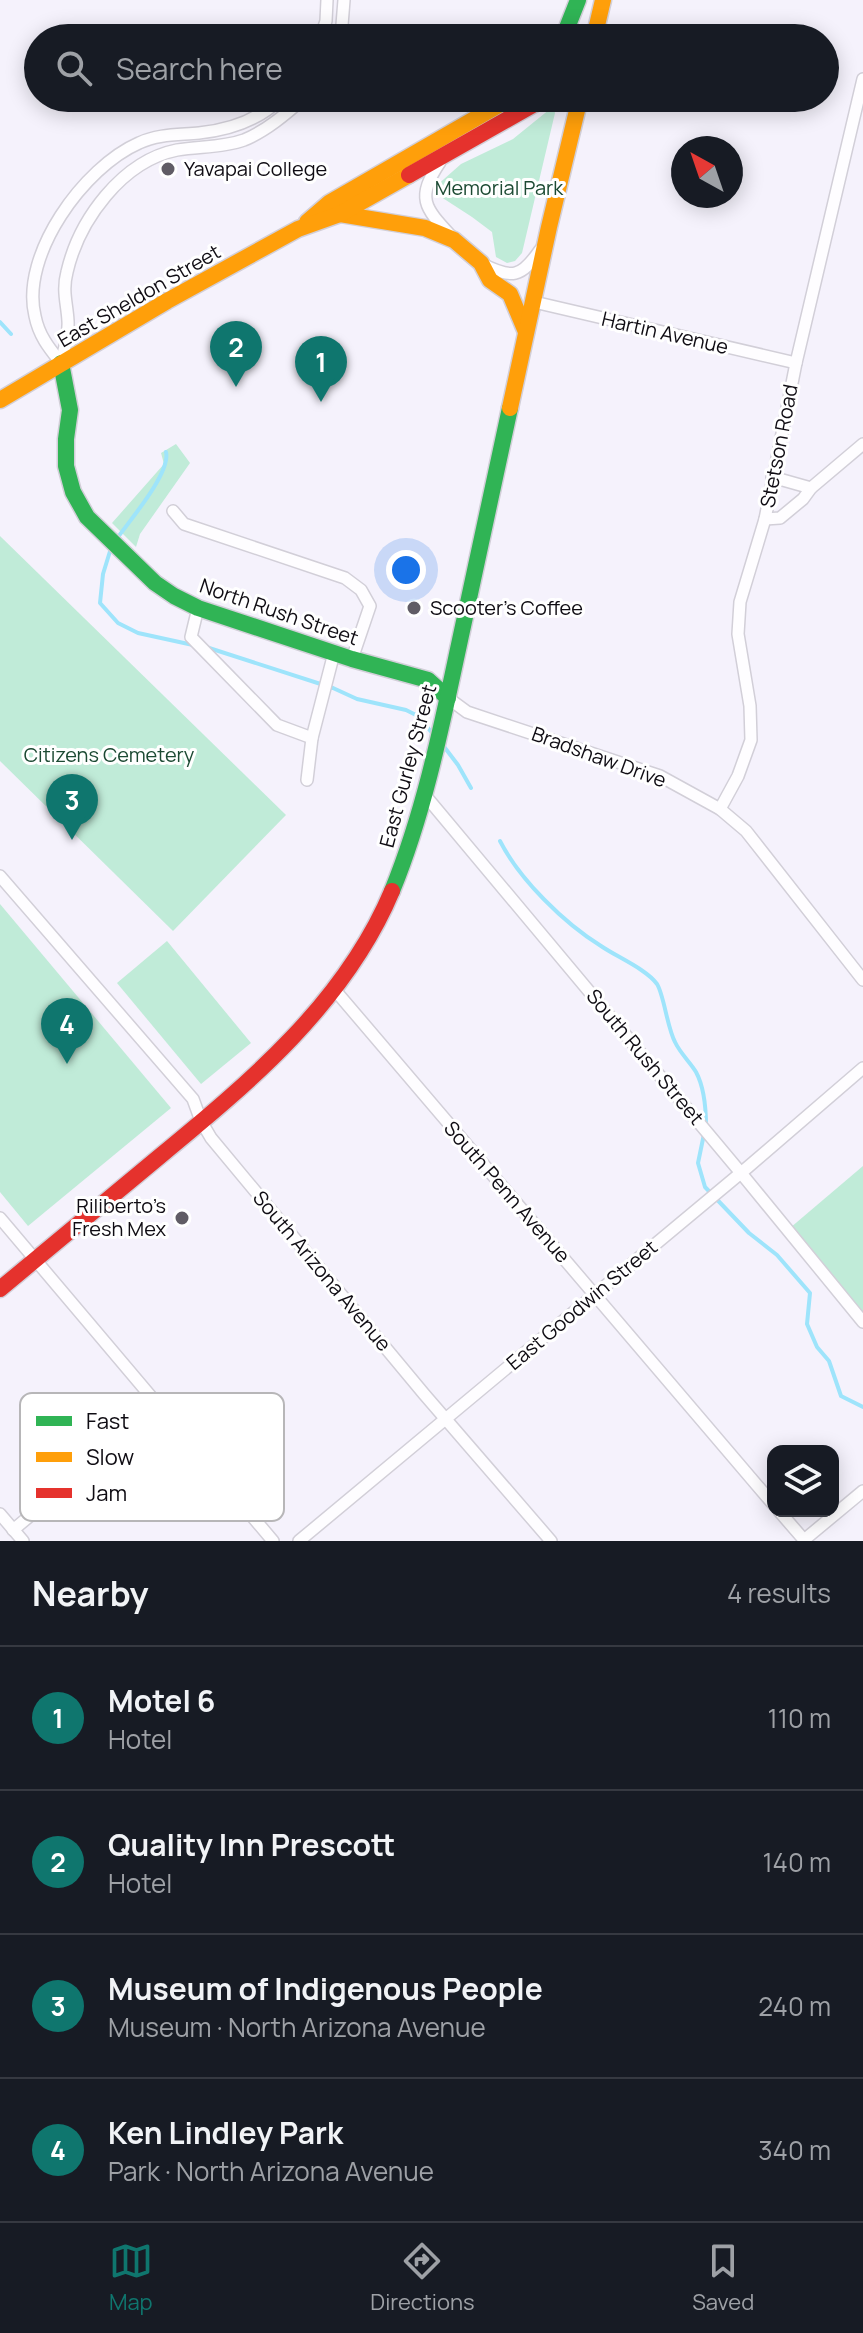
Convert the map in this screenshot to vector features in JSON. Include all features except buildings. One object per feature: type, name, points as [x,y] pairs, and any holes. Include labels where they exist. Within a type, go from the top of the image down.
[{"type":"main road","points":[[569,24],[578,0]]},
{"type":"main road","points":[[597,24],[603,0]]},
{"type":"main road","name":"East Sheldon Street","points":[[298,229],[329,203],[487,112]]},
{"type":"main road","name":"East Sheldon Street","points":[[0,400],[167,301],[298,229],[340,214],[520,112]]},
{"type":"main road","name":"East Gurley Street","points":[[0,1289],[274,1058],[334,989],[387,902],[407,854],[448,698],[577,112]]},
{"type":"main road","points":[[340,214],[425,228],[454,240],[481,263],[490,280],[510,294],[526,332]]},
{"type":"main road","name":"North Rush Street","points":[[61,363],[70,410],[66,466],[73,492],[87,517],[155,583],[198,608],[352,659],[428,680],[448,698]]},
{"type":"street","points":[[325,24],[327,0]]},
{"type":"street","points":[[342,24],[344,0]]},
{"type":"street","name":"Stetson Road","points":[[720,809],[738,776],[751,740],[750,706],[738,634],[740,602],[765,519],[796,363],[863,79]]},
{"type":"street","points":[[61,363],[43,341],[34,315],[32,294],[48,240],[79,191],[106,163],[139,143],[163,135],[223,130],[247,122],[263,112]]},
{"type":"street","points":[[61,363],[69,323],[64,302],[66,276],[73,249],[87,221],[123,178],[147,160],[177,150],[214,147],[245,139],[288,112]]},
{"type":"street","points":[[443,156],[427,181],[425,195],[433,217],[454,240]]},
{"type":"street","points":[[481,263],[507,273],[528,267],[541,249],[549,227]]},
{"type":"street","name":"Hartin Avenue","points":[[534,302],[796,363]]},
{"type":"street","points":[[765,519],[780,518],[863,444]]},
{"type":"street","points":[[772,477],[811,488]]},
{"type":"street","points":[[173,511],[184,524],[345,578],[361,590],[370,606],[352,659]]},
{"type":"street","points":[[198,608],[191,637],[277,725],[312,738]]},
{"type":"street","points":[[307,780],[312,738],[334,653]]},
{"type":"street","name":"Bradshaw Drive","points":[[448,698],[467,712],[660,776],[720,809],[746,831],[863,980]]},
{"type":"street","name":"South Rush Street","points":[[424,794],[863,1322]]},
{"type":"street","name":"South Arizona Avenue","points":[[0,876],[193,1099],[211,1138],[551,1541]]},
{"type":"street","name":"South Penn Avenue","points":[[334,989],[767,1497]]},
{"type":"street","name":"East Goodwin Street","points":[[299,1541],[863,1068]]},
{"type":"street","points":[[0,1218],[150,1393]]},
{"type":"street","points":[[784,1517],[804,1540],[863,1491]]},
{"type":"street","points":[[0,1514],[23,1541]]},
{"type":"street","points":[[13,1530],[24,1521]]},
{"type":"street","points":[[256,1521],[273,1541]]},
{"type":"green space","name":"Memorial Park","points":[[546,112],[555,112],[522,253],[515,261],[507,263],[496,257],[492,232],[435,193],[435,187],[461,164],[513,139]]},
{"type":"green space","points":[[176,444],[190,463],[140,534],[136,547],[112,523],[164,464],[161,453]]},
{"type":"green space","name":"Citizens Cemetery","points":[[0,536],[286,815],[173,931],[0,761]]},
{"type":"green space","points":[[0,904],[171,1108],[28,1226],[0,1192]]},
{"type":"green space","points":[[167,941],[251,1043],[201,1084],[117,983]]},
{"type":"green space","points":[[863,1166],[863,1312],[790,1228]]},
{"type":"waterway","points":[[0,322],[11,334]]},
{"type":"waterway","points":[[116,540],[156,484],[166,461],[166,452]]},
{"type":"waterway","points":[[111,548],[103,574],[100,603],[118,623],[138,633],[193,645]]},
{"type":"waterway","points":[[206,647],[333,688],[357,699],[406,710],[418,716],[433,734]]},
{"type":"waterway","points":[[442,744],[471,788]]},
{"type":"waterway","points":[[500,841],[519,871],[558,913],[587,936],[639,968],[657,984],[675,1042],[699,1078],[706,1126]]},
{"type":"waterway","points":[[704,1134],[698,1163],[705,1187],[749,1233],[777,1255],[810,1293],[807,1324],[817,1347],[829,1361],[841,1396],[863,1407]]},
{"type":"traffic: fast","points":[[569,24],[578,0]]},
{"type":"traffic: fast","points":[[61,363],[70,410],[66,466],[73,492],[87,517],[155,583],[198,608],[352,659],[428,680],[448,698]]},
{"type":"traffic: fast","points":[[392,891],[422,804],[437,744],[510,408]]},
{"type":"traffic: slow","points":[[597,24],[603,0]]},
{"type":"traffic: slow","points":[[307,222],[329,203],[487,112]]},
{"type":"traffic: slow","points":[[510,408],[577,112]]},
{"type":"traffic: slow","points":[[0,400],[167,301],[298,229],[340,214],[409,175]]},
{"type":"traffic: slow","points":[[340,214],[425,228],[454,240],[481,263],[490,280],[510,294],[526,332]]},
{"type":"traffic: jam","points":[[409,175],[520,112]]},
{"type":"traffic: jam","points":[[0,1289],[227,1100],[292,1038],[349,969],[392,891]]},
{"type":"place","name":"Yavapai College","points":[[168,169]]},
{"type":"place","name":"Quality Inn Prescott","points":[[236,387]]},
{"type":"place","name":"Motel 6","points":[[321,402]]},
{"type":"place","name":"Scooter's Coffee","points":[[414,608]]},
{"type":"place","name":"Museum of Indigenous People","points":[[72,840]]},
{"type":"place","name":"Ken Lindley Park","points":[[67,1064]]},
{"type":"place","name":"Riliberto’s Fresh Mex","points":[[182,1218]]}]
